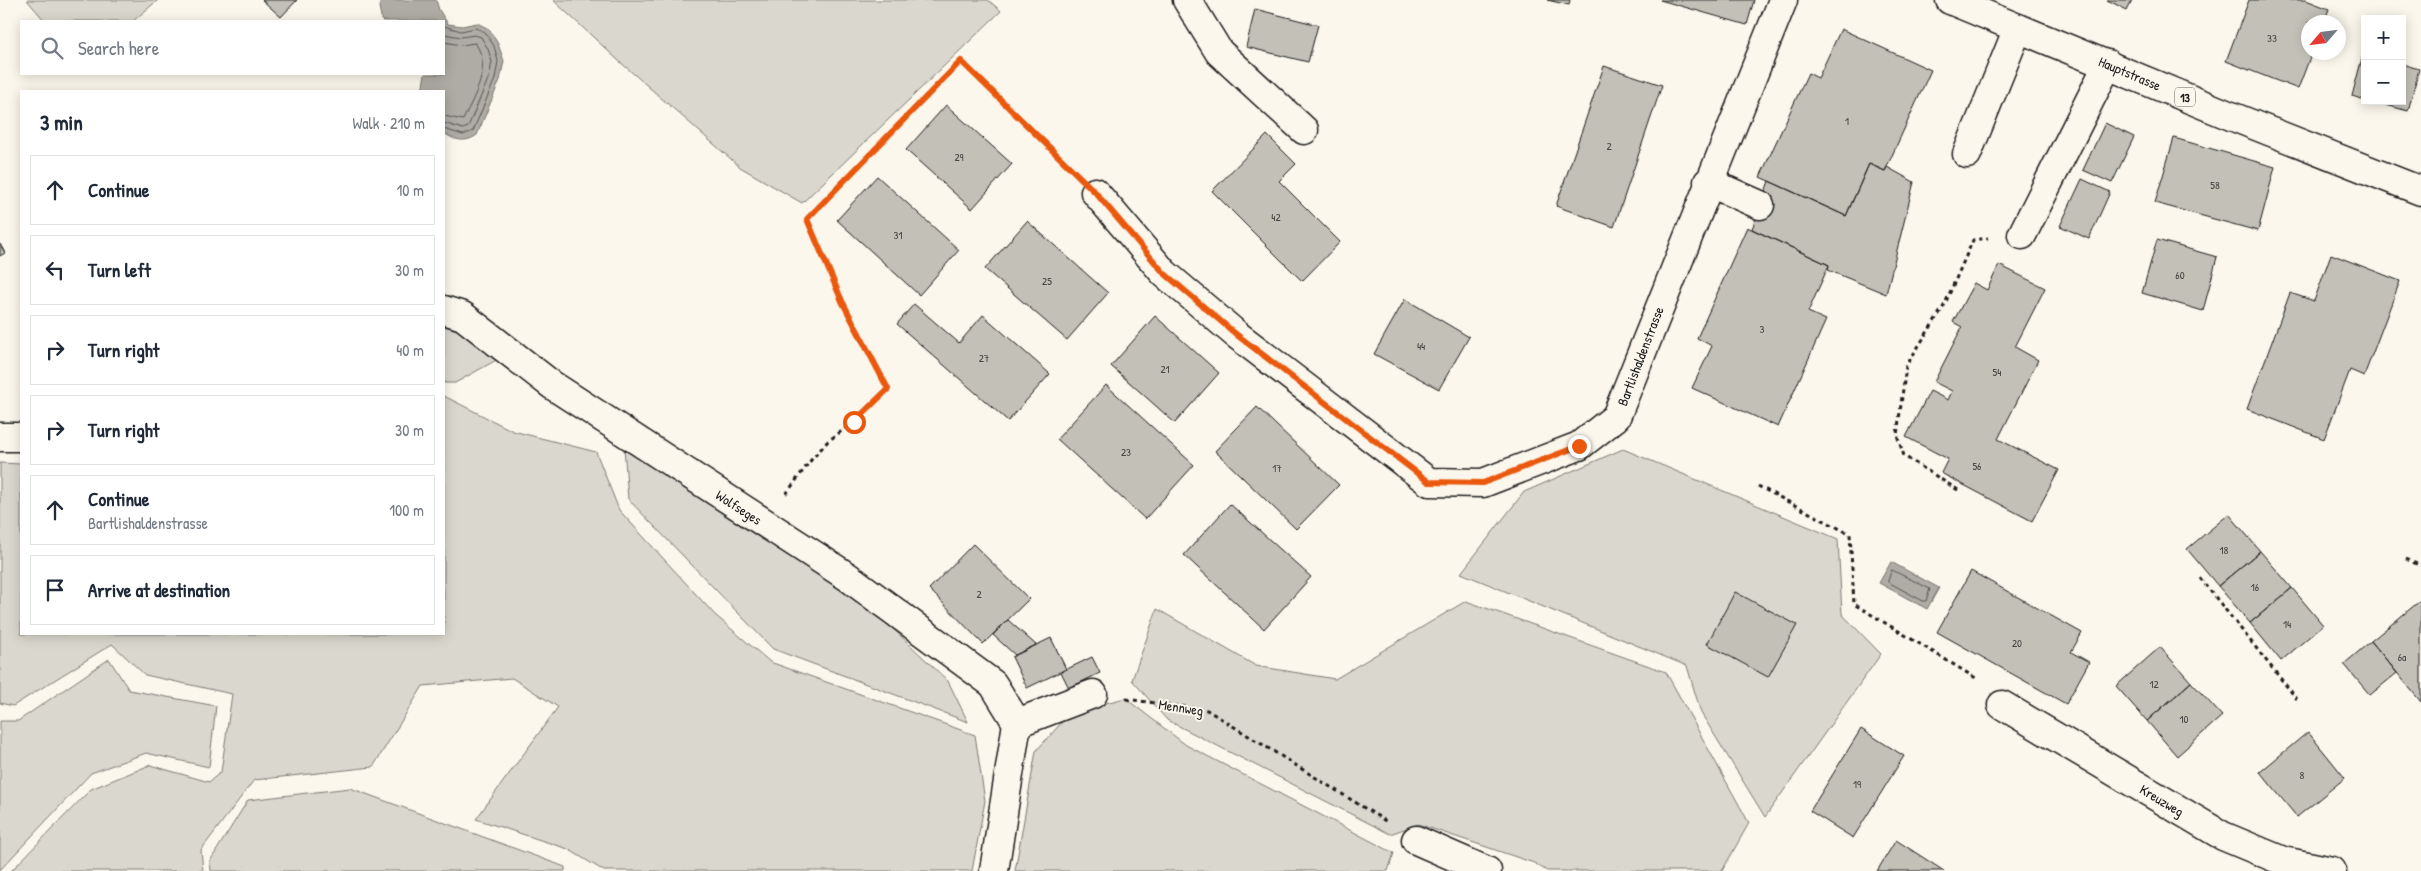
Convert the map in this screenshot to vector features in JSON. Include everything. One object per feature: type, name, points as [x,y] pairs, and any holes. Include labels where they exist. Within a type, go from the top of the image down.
[{"type":"street","points":[[1186,0],[1219,52],[1304,130]]},
{"type":"street","name":"Bartlishaldenstrasse","points":[[1095,192],[1172,279],[1237,335],[1429,482],[1483,483],[1579,446],[1616,417],[1708,182],[1783,0]]},
{"type":"street","name":"Hauptstrasse","points":[[1950,0],[2226,114],[2421,191]]},
{"type":"street","points":[[1967,154],[2018,28]]},
{"type":"street","points":[[2022,235],[2108,64]]},
{"type":"street","points":[[1708,182],[1760,205]]},
{"type":"street","name":"Wolfseges","points":[[445,310],[463,316],[552,385],[848,577],[993,684],[1017,723]]},
{"type":"street","points":[[0,437],[20,437]]},
{"type":"street","points":[[994,871],[1017,723],[1093,694]]},
{"type":"street","name":"Kreuzweg","points":[[2002,705],[2223,836],[2283,861],[2332,871]]},
{"type":"street","points":[[1416,840],[1487,871]]},
{"type":"path","points":[[803,472],[828,442],[854,422],[888,389],[842,301],[807,219],[961,61],[1095,192]]},
{"type":"path","points":[[1958,490],[1904,456],[1897,435],[1906,366],[1944,306],[1973,240],[2022,235]]},
{"type":"path","points":[[1758,486],[1850,534],[1854,604],[1994,689],[2002,705]]},
{"type":"path","points":[[2406,559],[2421,566]]},
{"type":"path","points":[[2200,578],[2297,699]]},
{"type":"path","name":"Mennweg","points":[[1093,694],[1207,710],[1416,840]]},
{"type":"shaded area","points":[[27,0],[158,0],[134,20],[44,20]]},
{"type":"shaded area","points":[[553,0],[988,0],[1001,11],[802,203],[740,167],[619,61]]},
{"type":"shaded area","points":[[445,326],[476,336],[500,358],[455,383],[445,383]]},
{"type":"shaded area","points":[[445,397],[513,431],[596,452],[619,510],[715,615],[770,662],[975,735],[985,801],[972,871],[604,871],[568,849],[476,819],[558,707],[512,678],[423,686],[373,767],[254,780],[201,850],[203,871],[11,871],[91,789],[150,765],[209,782],[221,772],[232,694],[145,675],[112,644],[13,706],[0,703],[0,463],[20,464],[20,635],[445,635]]},
{"type":"shaded area","points":[[624,447],[847,585],[948,681],[968,722],[773,649],[628,499]]},
{"type":"shaded area","points":[[1623,449],[1838,539],[1842,614],[1881,654],[1765,817],[1701,713],[1687,666],[1461,573],[1524,492]]},
{"type":"shaded area","points":[[1466,601],[1666,672],[1749,823],[1722,871],[1547,871],[1534,863],[1418,824],[1390,834],[1167,720],[1132,680],[1157,609],[1256,666],[1335,679]]},
{"type":"shaded area","points":[[109,659],[129,690],[216,706],[209,767],[146,753],[91,773],[0,870],[0,721],[18,721]]},
{"type":"shaded area","points":[[1125,698],[1186,745],[1394,853],[1388,871],[1015,871],[1036,751],[1071,712]]},
{"type":"shaded area","points":[[350,788],[565,867],[565,871],[211,871],[210,861],[248,800]]},
{"type":"water","points":[[381,0],[436,0],[439,10],[448,24],[462,26],[477,23],[489,29],[498,44],[504,61],[500,80],[477,135],[473,138],[460,140],[445,134],[445,90],[422,90],[425,75],[445,75],[445,20],[382,20],[379,7]]},
{"type":"water","points":[[1891,562],[1939,588],[1927,609],[1879,583]]},
{"type":"building","points":[[262,0],[297,0],[281,17]]},
{"type":"building","points":[[1547,0],[1570,0],[1569,5]]},
{"type":"building","points":[[1660,0],[1754,0],[1747,25]]},
{"type":"building","points":[[2107,0],[2132,0],[2127,10]]},
{"type":"building","points":[[2249,0],[2306,0],[2329,9],[2327,15],[2301,15],[2301,60],[2309,60],[2298,89],[2226,61]]},
{"type":"building","points":[[1255,9],[1318,25],[1308,62],[1246,47]]},
{"type":"building","points":[[1841,29],[1931,70],[1885,171],[1869,164],[1846,216],[1760,177],[1808,73],[1818,78]]},
{"type":"building","points":[[2361,62],[2361,99],[2352,96]]},
{"type":"building","points":[[2406,65],[2419,69],[2408,111],[2386,105],[2406,105]]},
{"type":"building","points":[[1604,66],[1662,85],[1614,227],[1556,206]]},
{"type":"building","points":[[946,105],[1012,164],[972,209],[906,150]]},
{"type":"building","points":[[2105,123],[2134,137],[2112,183],[2083,170]]},
{"type":"building","points":[[1267,135],[1296,164],[1279,181],[1340,242],[1302,281],[1212,191]]},
{"type":"building","points":[[2174,138],[2275,167],[2258,231],[2155,203]]},
{"type":"building","points":[[1869,164],[1885,171],[1887,167],[1914,182],[1886,294],[1828,270],[1829,265],[1752,229],[1769,181],[1846,216]]},
{"type":"building","points":[[877,176],[959,250],[919,295],[837,220]]},
{"type":"building","points":[[2082,179],[2110,192],[2089,239],[2060,226]]},
{"type":"building","points":[[1027,221],[1108,293],[1067,340],[985,269]]},
{"type":"building","points":[[1747,227],[1829,265],[1808,312],[1826,320],[1778,427],[1692,388],[1712,346],[1697,338]]},
{"type":"building","points":[[2157,240],[2217,257],[2203,311],[2142,293]]},
{"type":"building","points":[[0,244],[5,253],[0,256]]},
{"type":"building","points":[[2331,254],[2400,281],[2364,376],[2350,370],[2324,439],[2247,409],[2290,293],[2314,301]]},
{"type":"building","points":[[1999,265],[2045,288],[2015,347],[2038,360],[1998,439],[2059,470],[2032,521],[1941,473],[1948,459],[1906,437],[1930,391],[1948,400],[1952,391],[1934,382],[1962,327],[1953,322],[1974,283],[1987,290]]},
{"type":"building","points":[[1405,299],[1469,337],[1439,389],[1374,354]]},
{"type":"building","points":[[914,304],[959,343],[983,315],[1050,374],[1008,421],[897,324]]},
{"type":"building","points":[[1155,316],[1219,373],[1175,423],[1111,366]]},
{"type":"building","points":[[1106,385],[1194,465],[1145,519],[1057,439]]},
{"type":"building","points":[[1257,407],[1339,485],[1296,529],[1215,451]]},
{"type":"building","points":[[1230,504],[1311,577],[1264,629],[1184,555]]},
{"type":"building","points":[[2229,514],[2260,551],[2218,586],[2187,549]]},
{"type":"building","points":[[973,544],[1029,599],[983,644],[929,589]]},
{"type":"building","points":[[2260,551],[2292,588],[2250,623],[2218,586]]},
{"type":"building","points":[[1971,571],[2082,633],[2071,652],[2089,662],[2066,704],[1937,632]]},
{"type":"building","points":[[2292,588],[2323,625],[2281,661],[2250,623]]},
{"type":"building","points":[[1735,592],[1797,625],[1768,677],[1707,644]]},
{"type":"building","points":[[2421,600],[2421,702],[2371,641]]},
{"type":"building","points":[[1008,620],[1036,645],[1015,655],[993,635]]},
{"type":"building","points":[[1051,638],[1066,669],[1027,688],[1012,657]]},
{"type":"building","points":[[2371,641],[2397,673],[2370,695],[2344,664]]},
{"type":"building","points":[[2160,647],[2191,682],[2147,721],[2116,686]]},
{"type":"building","points":[[1092,657],[1100,673],[1069,688],[1061,672]]},
{"type":"building","points":[[2191,682],[2222,716],[2177,756],[2147,721]]},
{"type":"building","points":[[1861,729],[1904,756],[1853,838],[1810,811]]},
{"type":"building","points":[[2308,732],[2345,778],[2297,817],[2260,772]]},
{"type":"building","points":[[1896,840],[1944,871],[1877,871]]},
{"type":"route","points":[[854,422],[888,389],[842,301],[807,219],[961,61],[1095,192],[1164,273],[1237,335],[1429,482],[1483,483],[1579,446]]}]
